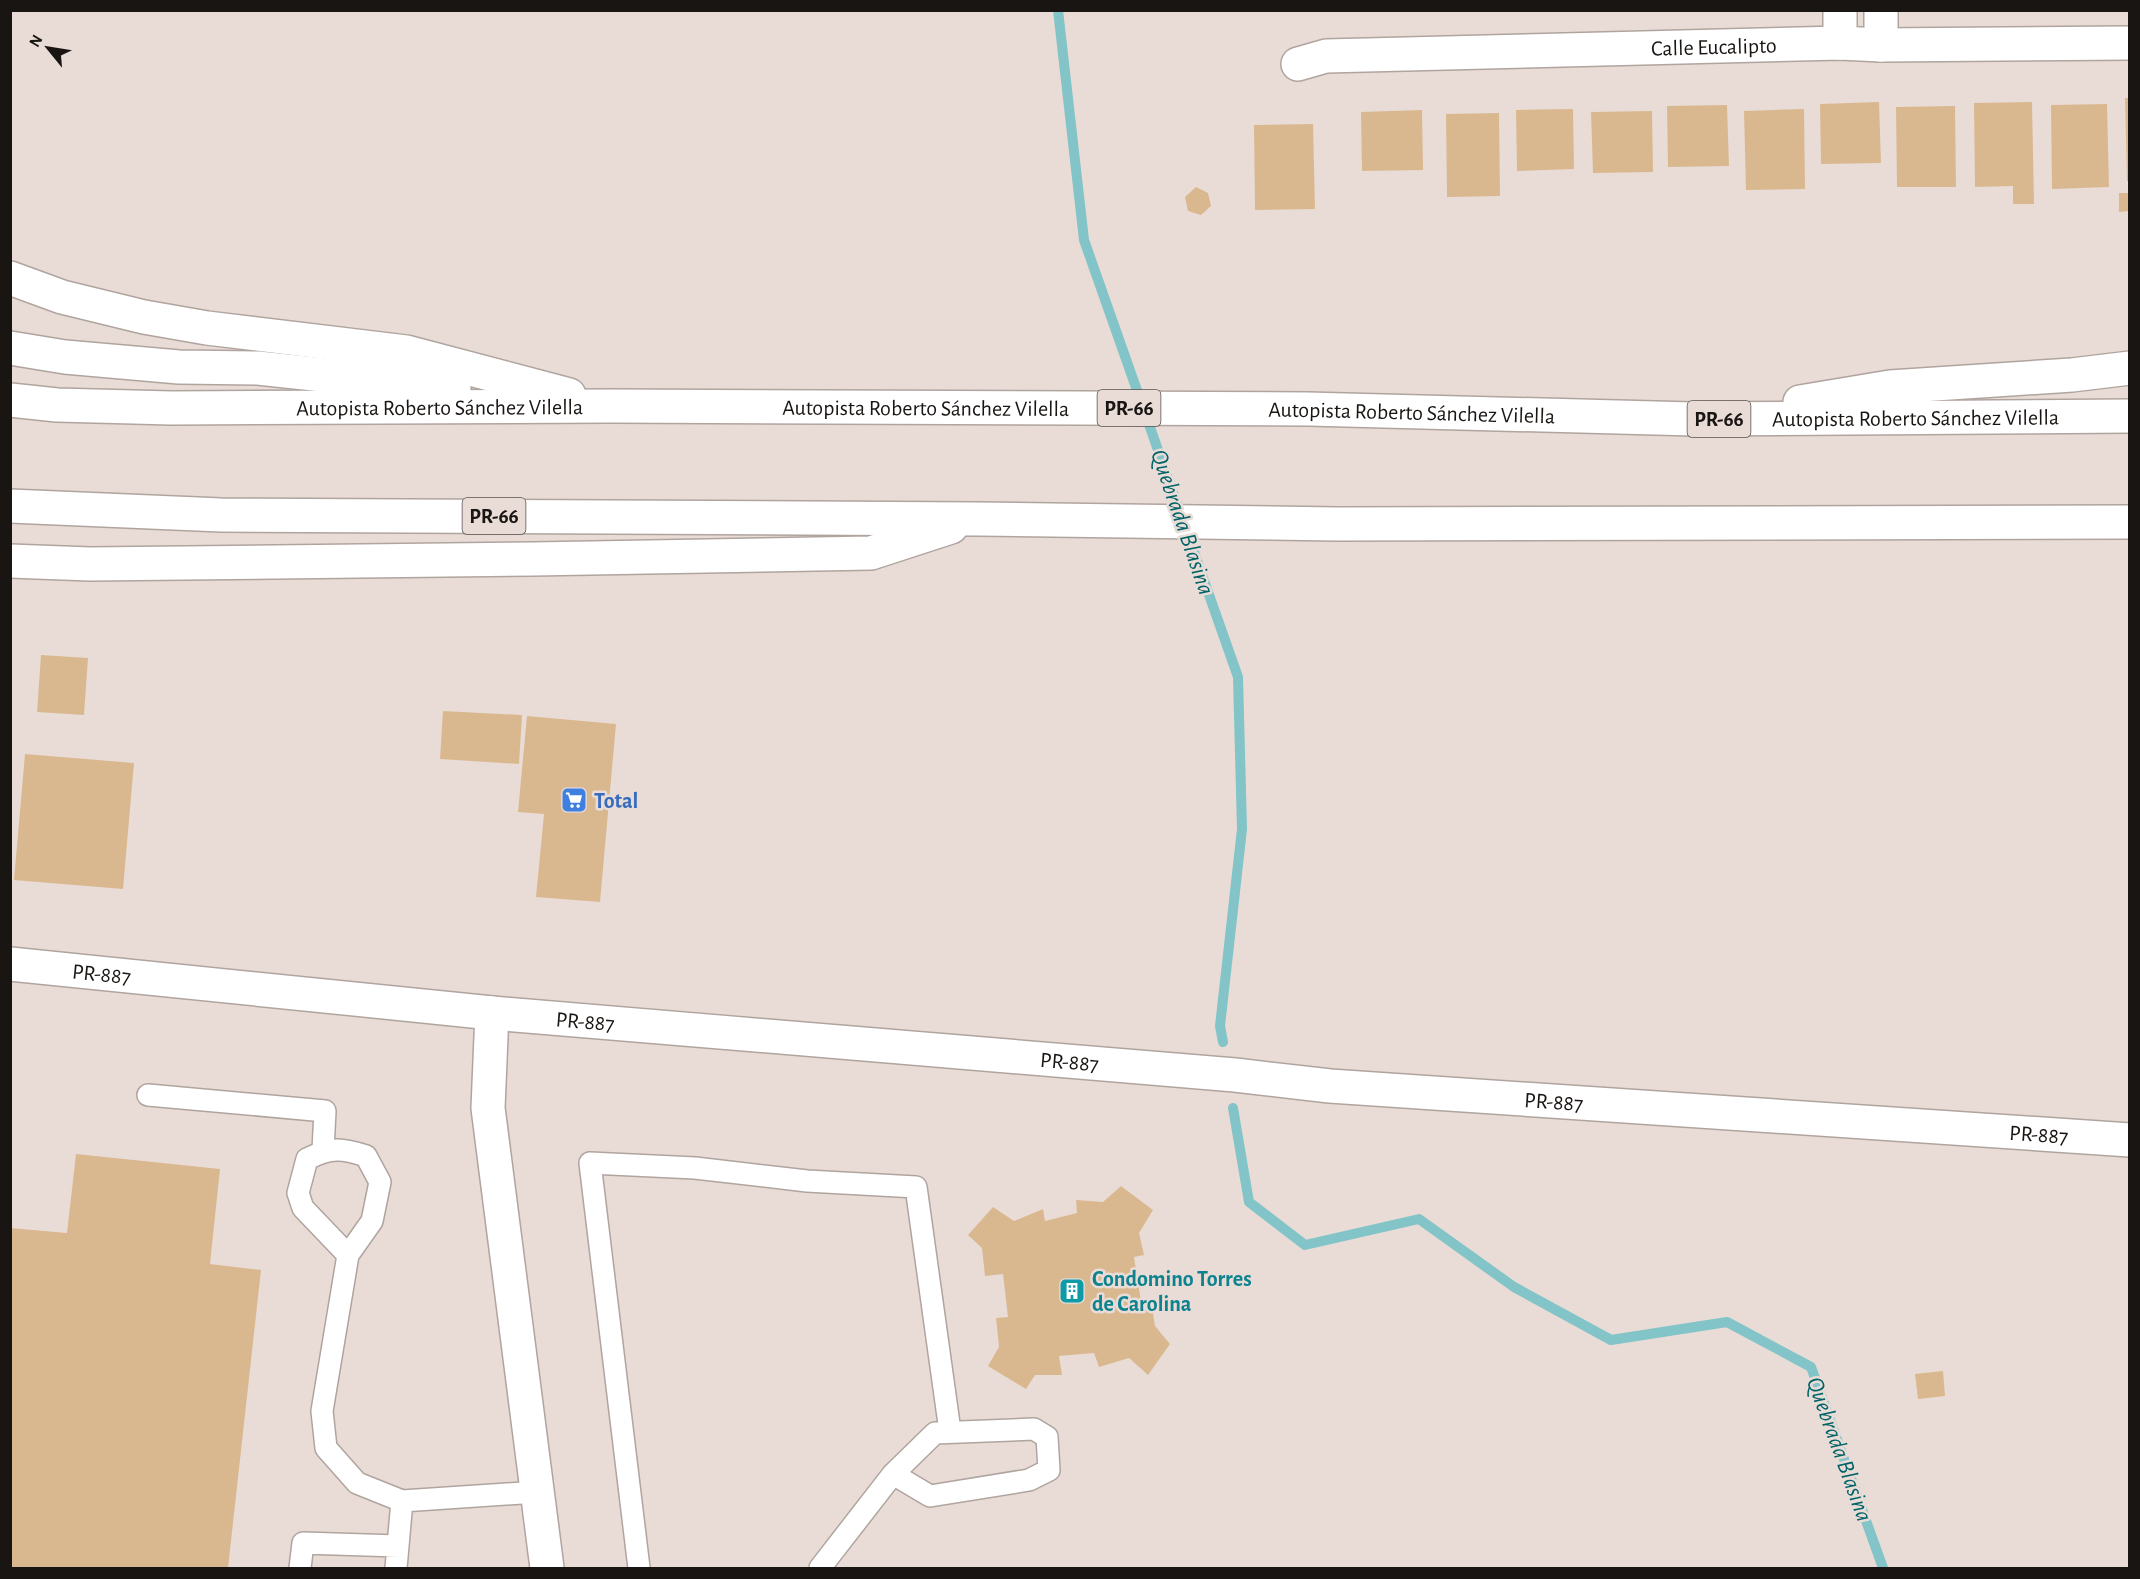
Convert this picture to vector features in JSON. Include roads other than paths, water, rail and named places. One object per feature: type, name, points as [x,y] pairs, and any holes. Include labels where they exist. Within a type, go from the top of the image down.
[{"type":"main road","points":[[1840,10],[1840,43]]},
{"type":"main road","points":[[1881,10],[1881,45]]},
{"type":"main road","name":"Calle Eucalipto","points":[[1298,64],[1326,56],[1840,43],[1881,45],[2130,43]]},
{"type":"main road","points":[[10,279],[62,297],[144,317],[207,328],[406,352],[611,406]]},
{"type":"main road","points":[[10,348],[65,357],[168,366],[258,368],[611,406]]},
{"type":"main road","points":[[1693,419],[1890,387],[2072,375],[2130,368]]},
{"type":"main road","name":"Autopista Roberto Sánchez Vilella","points":[[10,400],[57,405],[171,408],[611,406],[1308,409],[1693,419],[2130,416]]},
{"type":"main road","name":"PR-66","points":[[10,506],[220,515],[978,519],[1338,524],[2130,522]]},
{"type":"main road","points":[[10,561],[126,563],[533,560],[871,553],[978,519]]},
{"type":"main road","name":"PR-887","points":[[10,964],[492,1013],[1224,1074],[1330,1086],[2130,1140]]},
{"type":"main road","points":[[492,1013],[488,1107],[547,1569]]},
{"type":"lane","points":[[148,1095],[325,1111],[323,1150]]},
{"type":"lane","points":[[348,1255],[303,1208],[298,1192],[307,1159],[323,1150],[345,1149],[366,1156],[380,1182],[372,1221],[348,1255],[322,1411],[326,1448],[357,1483],[402,1501],[537,1492]]},
{"type":"lane","points":[[639,1569],[590,1163],[695,1168],[807,1181],[916,1187],[950,1431]]},
{"type":"lane","points":[[820,1569],[894,1474],[935,1433],[1034,1429],[1047,1437],[1049,1470],[1029,1480],[930,1496],[894,1474]]},
{"type":"lane","points":[[396,1569],[402,1501]]},
{"type":"lane","points":[[300,1569],[303,1543],[398,1546]]},
{"type":"waterway","name":"Quebrada Blasina","points":[[1058,10],[1084,240],[1238,677],[1242,829],[1220,1026],[1223,1042]]},
{"type":"waterway","name":"Quebrada Blasina","points":[[1233,1108],[1249,1202],[1305,1245],[1419,1219],[1514,1287],[1611,1340],[1727,1322],[1811,1367],[1883,1568]]},
{"type":"place","name":"Total","points":[[574,800]]},
{"type":"place","name":"Condomino Torres de Carolina","points":[[1072,1291]]}]
